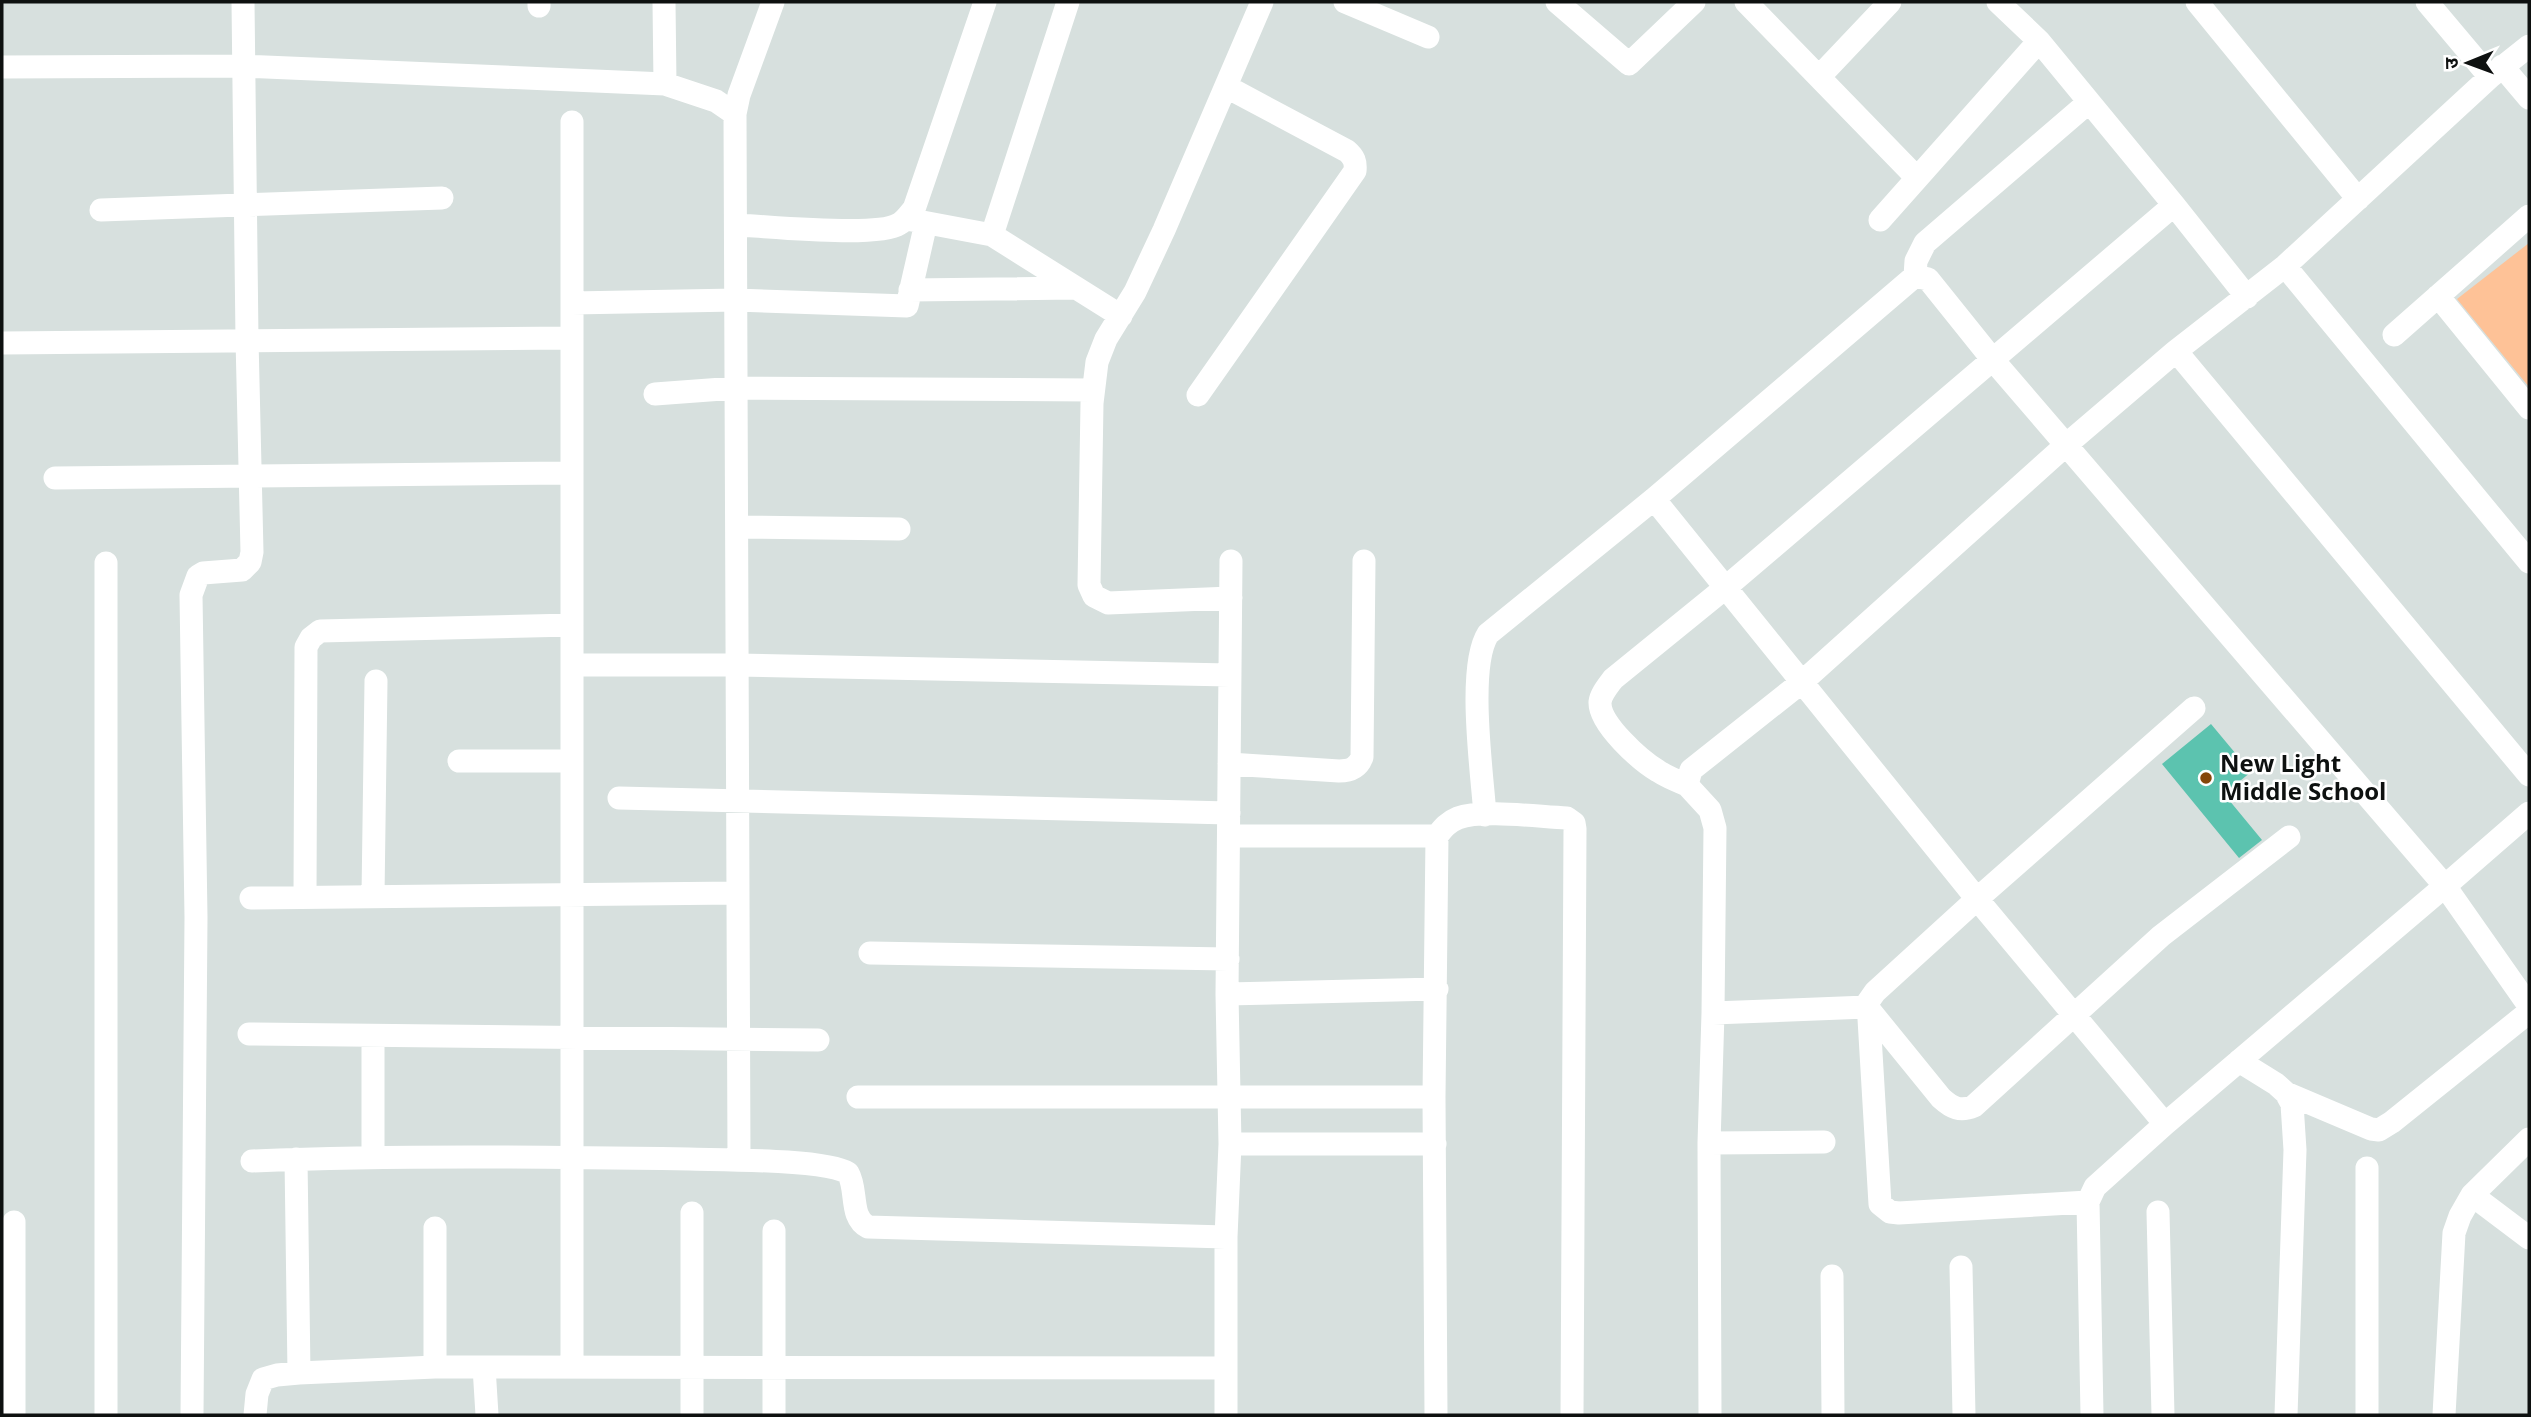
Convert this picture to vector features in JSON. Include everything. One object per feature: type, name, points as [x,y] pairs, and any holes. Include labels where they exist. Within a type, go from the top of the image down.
[{"type":"street","points":[[192,1415],[196,917],[191,595],[194,581],[203,573],[242,570],[250,562],[252,552],[243,2]]},
{"type":"street","points":[[664,2],[666,84]]},
{"type":"street","points":[[739,1160],[735,114],[739,95],[773,2]]},
{"type":"street","points":[[572,303],[736,300],[907,306],[916,221],[914,209],[985,2]]},
{"type":"street","points":[[992,236],[1069,2]]},
{"type":"street","points":[[1231,598],[1108,603],[1094,596],[1089,585],[1093,390],[1097,362],[1107,339],[1135,292],[1262,2]]},
{"type":"street","points":[[1345,2],[1427,37]]},
{"type":"street","points":[[1557,2],[1629,64],[1694,2]]},
{"type":"street","points":[[1745,2],[1917,178]]},
{"type":"street","points":[[1819,77],[1890,2]]},
{"type":"street","points":[[1998,2],[2039,41],[2247,297]]},
{"type":"street","points":[[2197,2],[2358,199]]},
{"type":"street","points":[[2427,2],[2496,71],[2529,98]]},
{"type":"street","points":[[1880,220],[2039,41]]},
{"type":"street","points":[[1687,785],[1691,770],[1801,682],[2066,445],[2176,351],[2285,266],[2496,71],[2529,46]]},
{"type":"street","points":[[2,67],[244,66],[666,84],[716,101],[735,114]]},
{"type":"street","points":[[1198,395],[1355,171],[1356,165],[1347,151],[1227,87]]},
{"type":"street","points":[[1485,815],[1477,668],[1483,642],[1488,634],[1654,499],[1915,276],[1916,261],[1925,243],[2089,102]]},
{"type":"street","points":[[572,121],[572,1367]]},
{"type":"street","points":[[102,210],[442,198]]},
{"type":"street","points":[[1710,1415],[1709,1143],[1714,819],[1710,810],[1687,785],[1652,767],[1607,724],[1601,699],[1613,679],[1725,588],[2174,205]]},
{"type":"street","points":[[2394,335],[2529,216]]},
{"type":"street","points":[[736,225],[860,231],[885,229],[916,221],[992,236],[1121,316]]},
{"type":"street","points":[[2285,266],[2529,562]]},
{"type":"street","points":[[1915,276],[1927,279],[2445,886],[2529,1006]]},
{"type":"street","points":[[910,290],[1076,288]]},
{"type":"street","points":[[2438,296],[2529,408]]},
{"type":"street","points":[[2,342],[572,338]]},
{"type":"street","points":[[2176,351],[2529,775]]},
{"type":"street","points":[[655,394],[736,388],[1093,390]]},
{"type":"street","points":[[54,478],[572,473]]},
{"type":"street","points":[[1654,499],[1977,899],[2165,1124]]},
{"type":"street","points":[[737,527],[899,529]]},
{"type":"street","points":[[1226,1415],[1226,1237],[1230,1144],[1227,994],[1231,561]]},
{"type":"street","points":[[1229,764],[1348,771],[1360,763],[1364,561]]},
{"type":"street","points":[[106,563],[106,1415]]},
{"type":"street","points":[[305,897],[306,647],[311,638],[320,631],[572,625]]},
{"type":"street","points":[[572,665],[737,665],[1230,675]]},
{"type":"street","points":[[373,896],[376,681]]},
{"type":"street","points":[[2088,1202],[1951,1212],[1899,1213],[1885,1209],[1880,1204],[1867,1007],[1871,997],[1977,899],[2194,708]]},
{"type":"street","points":[[458,761],[572,761]]},
{"type":"street","points":[[619,798],[1229,813]]},
{"type":"street","points":[[2092,1415],[2088,1202],[2095,1187],[2529,813]]},
{"type":"street","points":[[1436,1415],[1434,1097],[1437,836],[1445,826],[1459,817],[1485,815],[1567,818],[1574,823],[1575,829],[1572,1415]]},
{"type":"street","points":[[1228,836],[1437,836]]},
{"type":"street","points":[[1867,1007],[1941,1098],[1949,1105],[1965,1110],[1974,1106],[2161,936],[2289,837]]},
{"type":"street","points":[[251,898],[738,892]]},
{"type":"street","points":[[870,953],[1228,959]]},
{"type":"street","points":[[1227,994],[1437,989]]},
{"type":"street","points":[[1713,1013],[1867,1007]]},
{"type":"street","points":[[2239,1061],[2286,1093],[2379,1130],[2529,1012]]},
{"type":"street","points":[[249,1034],[818,1040]]},
{"type":"street","points":[[373,1036],[373,1157]]},
{"type":"street","points":[[2286,1093],[2292,1104],[2295,1150],[2286,1415]]},
{"type":"street","points":[[858,1097],[1434,1097]]},
{"type":"street","points":[[2444,1415],[2454,1233],[2472,1195],[2529,1139]]},
{"type":"street","points":[[1709,1143],[1824,1142]]},
{"type":"street","points":[[1230,1144],[1435,1144]]},
{"type":"street","points":[[252,1161],[373,1157],[572,1158],[739,1160],[827,1166],[845,1171],[853,1185],[856,1216],[862,1224],[874,1228],[1226,1237]]},
{"type":"street","points":[[296,1159],[299,1373]]},
{"type":"street","points":[[2367,1168],[2367,1415]]},
{"type":"street","points":[[2472,1195],[2529,1238]]},
{"type":"street","points":[[2158,1212],[2163,1415]]},
{"type":"street","points":[[692,1213],[692,1415]]},
{"type":"street","points":[[14,1222],[14,1415]]},
{"type":"street","points":[[435,1228],[435,1367]]},
{"type":"street","points":[[774,1231],[774,1415]]},
{"type":"street","points":[[1961,1267],[1964,1415]]},
{"type":"street","points":[[1832,1276],[1833,1415]]},
{"type":"street","points":[[255,1415],[262,1379],[299,1373],[435,1367],[1225,1368]]},
{"type":"street","points":[[484,1367],[487,1415]]},
{"type":"shaded area","points":[[2529,243],[2529,387],[2457,299]]},
{"type":"building","points":[[2211,724],[2251,772],[2224,794],[2262,840],[2239,858],[2162,764]]},
{"type":"place","name":"New Light Middle School","points":[[2206,778]]}]
